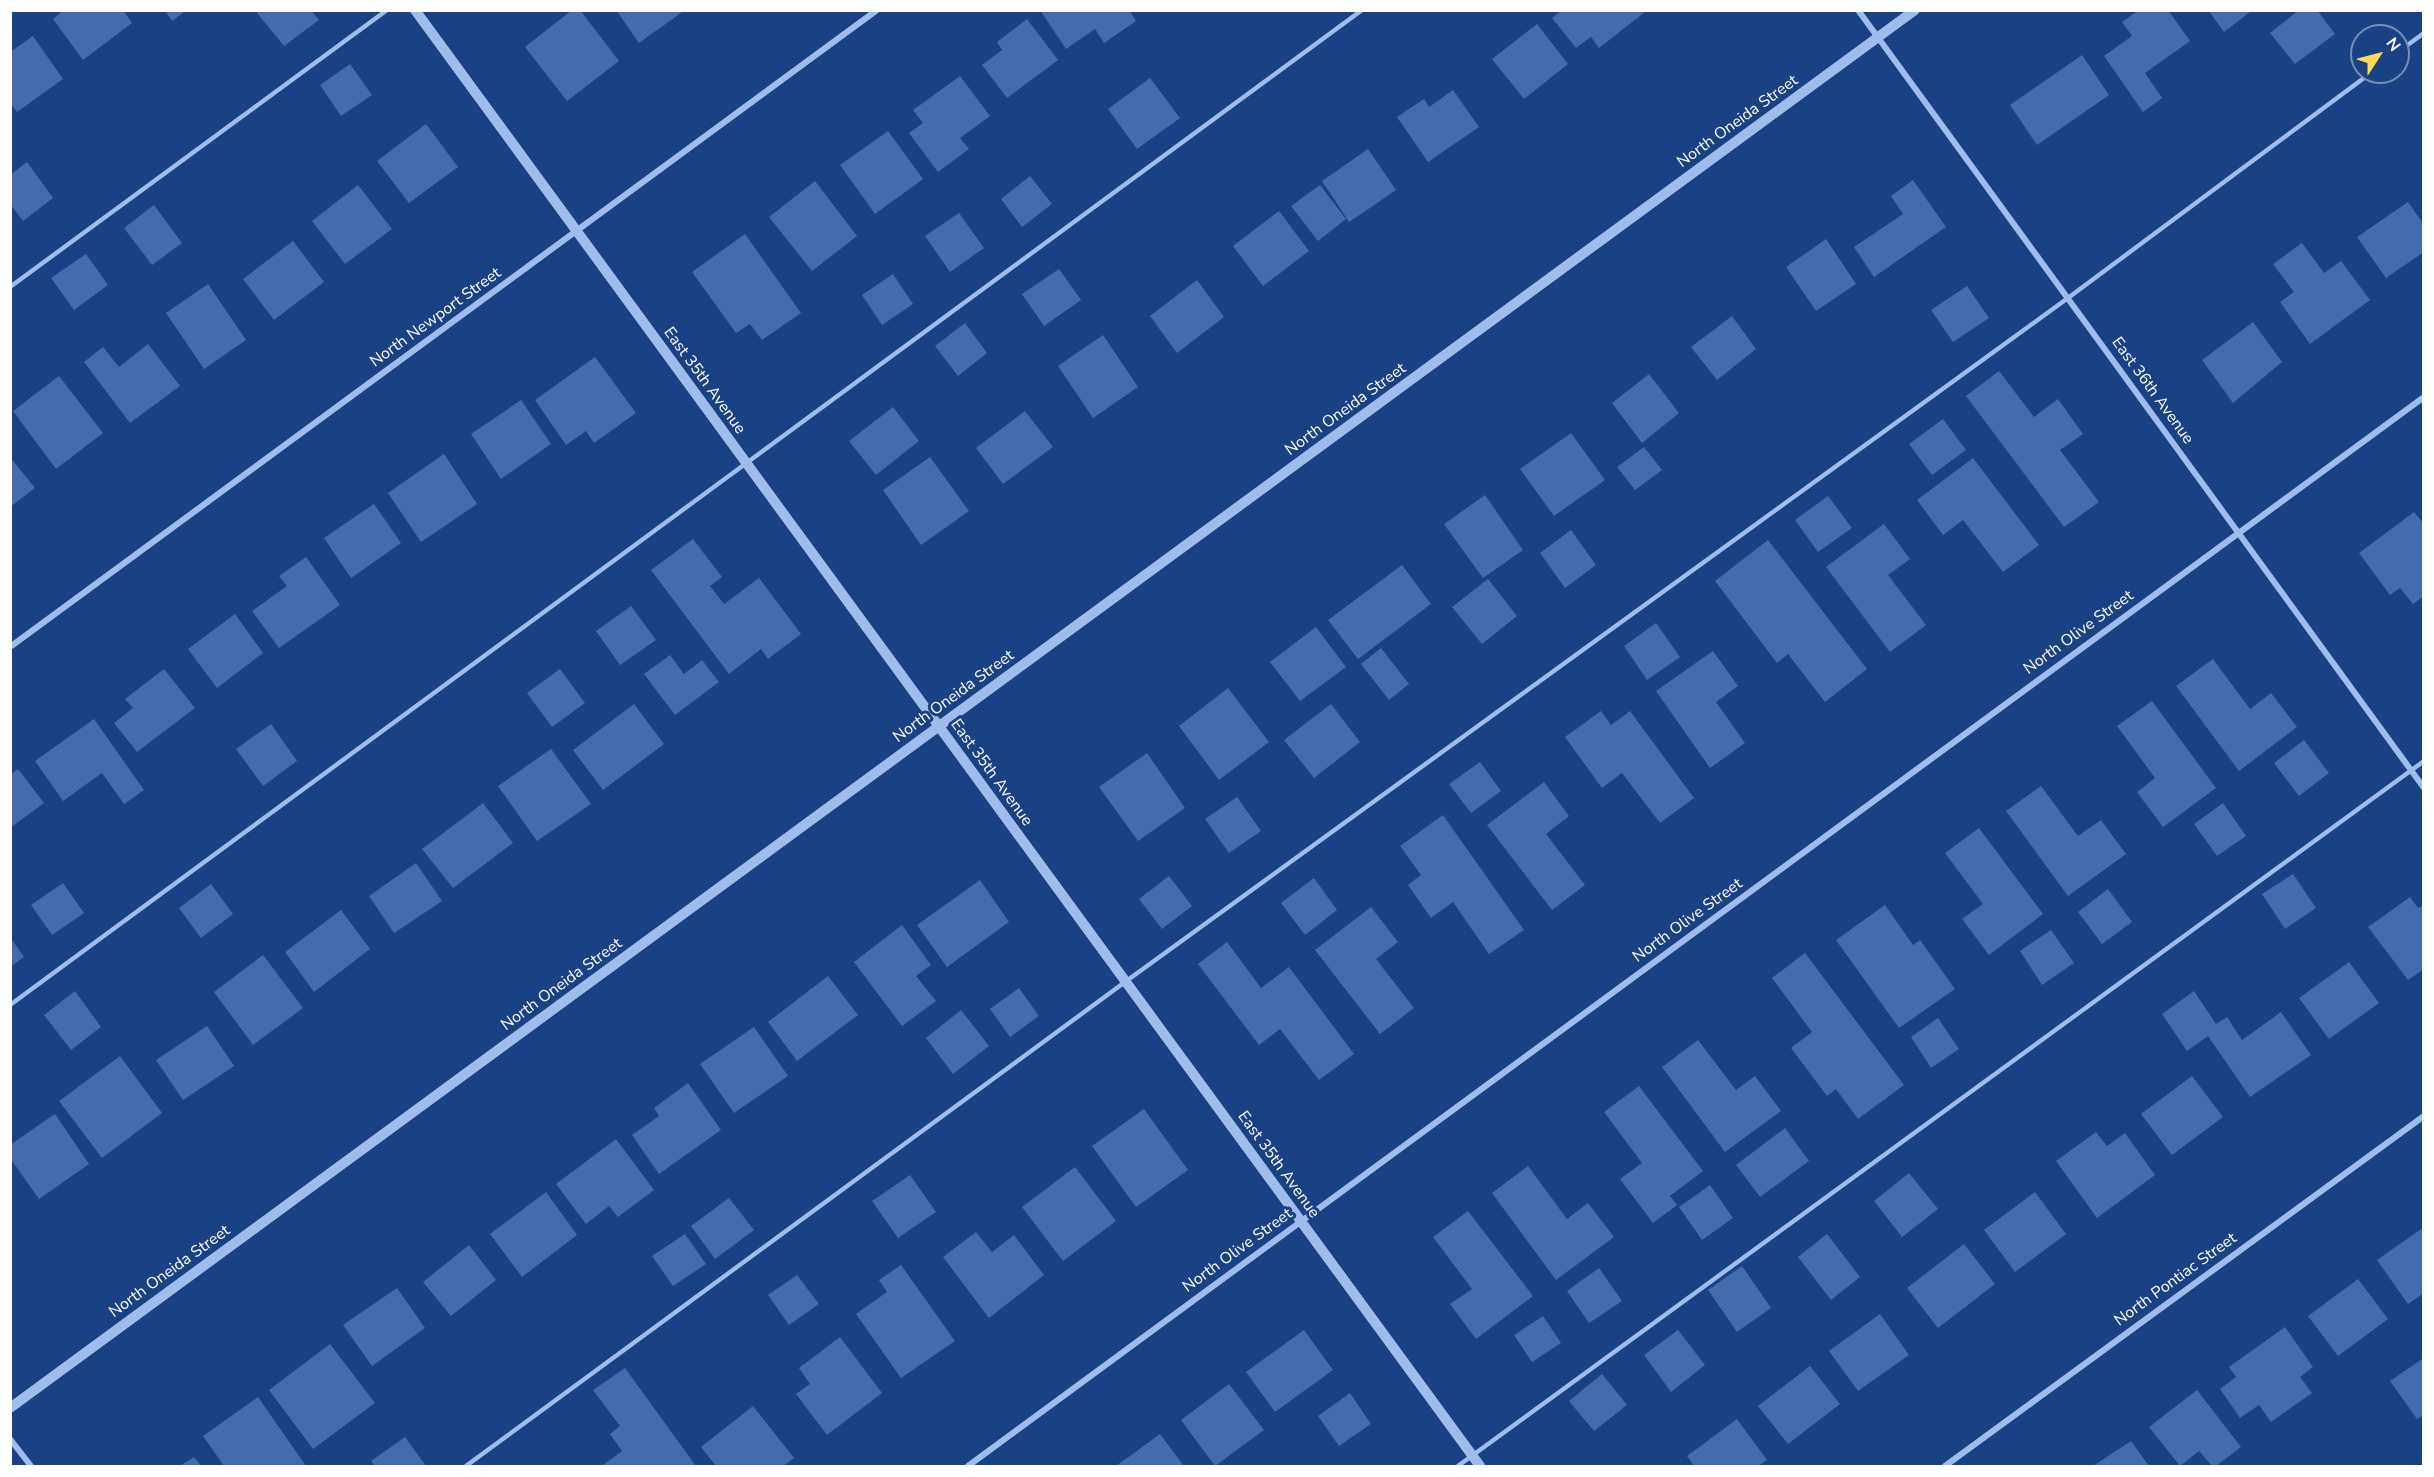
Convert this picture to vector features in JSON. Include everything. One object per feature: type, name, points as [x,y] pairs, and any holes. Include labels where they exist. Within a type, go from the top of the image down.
[{"type":"street","name":"East 35th Avenue","points":[[415,10],[1480,1467]]},
{"type":"street","name":"North Newport Street","points":[[10,647],[877,10]]},
{"type":"street","name":"East 36th Avenue","points":[[1858,10],[2424,788]]},
{"type":"street","name":"North Oneida Street","points":[[10,1408],[1915,10]]},
{"type":"street","name":"North Olive Street","points":[[968,1467],[2424,397]]},
{"type":"street","name":"North Pontiac Street","points":[[1945,1467],[2424,1116]]},
{"type":"street","points":[[10,1439],[31,1467]]},
{"type":"lane","points":[[10,287],[387,10]]},
{"type":"lane","points":[[10,1005],[1362,10]]},
{"type":"lane","points":[[2410,43],[2424,33]]},
{"type":"lane","points":[[466,1467],[1125,982],[2068,298],[2356,84]]},
{"type":"lane","points":[[1458,1467],[2424,760]]},
{"type":"building","points":[[64,10],[123,10],[132,23],[83,60],[53,19]]},
{"type":"building","points":[[165,10],[187,10],[172,21]]},
{"type":"building","points":[[260,10],[311,10],[319,20],[284,46],[257,13]]},
{"type":"building","points":[[572,10],[580,10],[619,61],[567,101],[525,47]]},
{"type":"building","points":[[616,10],[685,10],[639,43]]},
{"type":"building","points":[[1040,10],[1129,10],[1136,21],[1104,43],[1095,29],[1066,49]]},
{"type":"building","points":[[1562,10],[1644,10],[1645,12],[1599,48],[1591,37],[1576,48],[1552,18]]},
{"type":"building","points":[[2139,10],[2168,10],[2190,41],[2145,73],[2162,98],[2143,112],[2104,56],[2132,36],[2122,22]]},
{"type":"building","points":[[2208,10],[2249,10],[2250,12],[2224,32]]},
{"type":"building","points":[[2299,10],[2317,10],[2335,34],[2295,64],[2270,33]]},
{"type":"building","points":[[1027,19],[1058,60],[1007,98],[982,65],[1002,50],[997,42]]},
{"type":"building","points":[[1537,24],[1568,64],[1524,99],[1492,59]]},
{"type":"building","points":[[33,36],[63,79],[17,112],[10,103],[10,52]]},
{"type":"building","points":[[2082,55],[2109,95],[2037,145],[2010,105]]},
{"type":"building","points":[[350,64],[372,95],[341,116],[320,85]]},
{"type":"building","points":[[960,76],[990,116],[960,138],[969,149],[938,172],[909,133],[923,123],[913,110]]},
{"type":"building","points":[[1150,78],[1180,118],[1137,149],[1108,109]]},
{"type":"building","points":[[1453,90],[1479,127],[1428,162],[1397,117],[1424,99],[1429,107]]},
{"type":"building","points":[[426,124],[458,167],[409,203],[377,161]]},
{"type":"building","points":[[888,131],[923,179],[875,214],[840,165]]},
{"type":"building","points":[[1368,149],[1396,190],[1349,222],[1322,181]]},
{"type":"building","points":[[27,162],[53,198],[23,221],[10,204],[10,175]]},
{"type":"building","points":[[1030,176],[1052,204],[1022,227],[1001,199]]},
{"type":"building","points":[[1913,180],[1946,227],[1874,277],[1854,247],[1903,214],[1891,196]]},
{"type":"building","points":[[815,181],[857,236],[812,271],[769,217]]},
{"type":"building","points":[[358,185],[392,229],[345,264],[312,221]]},
{"type":"building","points":[[1320,185],[1346,219],[1318,241],[1291,206]]},
{"type":"building","points":[[2408,202],[2424,225],[2424,252],[2386,278],[2357,237]]},
{"type":"building","points":[[154,205],[182,243],[152,265],[124,228]]},
{"type":"building","points":[[1279,211],[1309,251],[1263,286],[1233,246]]},
{"type":"building","points":[[959,213],[984,248],[950,272],[925,236]]},
{"type":"building","points":[[745,234],[801,313],[762,340],[750,324],[736,333],[692,272]]},
{"type":"building","points":[[1826,239],[1856,284],[1816,311],[1786,267]]},
{"type":"building","points":[[293,241],[324,282],[274,320],[243,279]]},
{"type":"building","points":[[2302,243],[2324,273],[2341,261],[2370,300],[2310,344],[2280,302],[2294,292],[2273,264]]},
{"type":"building","points":[[86,254],[108,285],[74,310],[51,278]]},
{"type":"building","points":[[1059,269],[1081,300],[1044,326],[1022,294]]},
{"type":"building","points":[[893,274],[913,304],[882,325],[862,295]]},
{"type":"building","points":[[1197,280],[1224,317],[1177,353],[1150,316]]},
{"type":"building","points":[[208,284],[246,340],[204,369],[166,313]]},
{"type":"building","points":[[1967,286],[1989,318],[1953,342],[1931,310]]},
{"type":"building","points":[[1732,316],[1756,349],[1717,380],[1691,347]]},
{"type":"building","points":[[2253,322],[2282,362],[2233,403],[2202,360]]},
{"type":"building","points":[[965,323],[987,353],[958,376],[935,346]]},
{"type":"building","points":[[1103,335],[1138,387],[1093,418],[1058,366]]},
{"type":"building","points":[[148,344],[180,386],[130,423],[84,362],[103,347],[119,367]]},
{"type":"building","points":[[595,357],[636,413],[594,443],[586,431],[566,445],[535,400]]},
{"type":"building","points":[[1999,371],[2034,417],[2058,399],[2083,434],[2060,450],[2099,502],[2064,527],[1966,396]]},
{"type":"building","points":[[1649,374],[1679,413],[1642,443],[1612,403]]},
{"type":"building","points":[[59,376],[103,433],[56,469],[13,411]]},
{"type":"building","points":[[521,400],[551,444],[501,479],[471,434]]},
{"type":"building","points":[[893,407],[919,441],[876,475],[849,441]]},
{"type":"building","points":[[1025,411],[1053,447],[1003,484],[976,448]]},
{"type":"building","points":[[1943,419],[1966,450],[1932,475],[1909,444]]},
{"type":"building","points":[[1571,433],[1605,480],[1554,516],[1520,469]]},
{"type":"building","points":[[1644,447],[1662,470],[1635,490],[1617,467]]},
{"type":"building","points":[[444,454],[477,504],[421,542],[388,493]]},
{"type":"building","points":[[10,457],[35,488],[10,507]]},
{"type":"building","points":[[930,457],[969,511],[921,545],[883,490]]},
{"type":"building","points":[[1973,458],[2039,545],[2003,572],[1963,520],[1943,535],[1917,500]]},
{"type":"building","points":[[1485,495],[1523,550],[1483,578],[1444,524]]},
{"type":"building","points":[[1828,496],[1852,528],[1818,552],[1795,520]]},
{"type":"building","points":[[374,504],[401,543],[351,578],[324,538]]},
{"type":"building","points":[[2414,512],[2424,524],[2424,596],[2413,604],[2400,588],[2390,595],[2359,553]]},
{"type":"building","points":[[1884,524],[1910,559],[1888,575],[1926,625],[1890,652],[1826,567]]},
{"type":"building","points":[[1571,530],[1596,565],[1565,588],[1540,553]]},
{"type":"building","points":[[693,539],[722,577],[710,586],[724,604],[759,578],[801,634],[768,659],[761,649],[729,674],[651,570]]},
{"type":"building","points":[[1768,540],[1867,669],[1825,702],[1788,654],[1777,663],[1715,581]]},
{"type":"building","points":[[306,557],[340,605],[279,648],[252,611],[287,586],[279,576]]},
{"type":"building","points":[[1402,565],[1431,604],[1358,659],[1328,620]]},
{"type":"building","points":[[1488,579],[1517,616],[1482,644],[1452,607]]},
{"type":"building","points":[[631,606],[656,640],[620,665],[596,631]]},
{"type":"building","points":[[235,614],[263,653],[217,688],[188,649]]},
{"type":"building","points":[[1656,623],[1680,657],[1647,680],[1624,646]]},
{"type":"building","points":[[1316,627],[1346,667],[1300,701],[1270,662]]},
{"type":"building","points":[[1381,648],[1409,684],[1389,700],[1361,664]]},
{"type":"building","points":[[1713,651],[1738,686],[1716,702],[1745,743],[1710,768],[1656,691]]},
{"type":"building","points":[[670,655],[684,674],[702,660],[719,682],[675,715],[644,674]]},
{"type":"building","points":[[2213,659],[2250,709],[2271,693],[2297,727],[2239,771],[2176,686]]},
{"type":"building","points":[[164,669],[195,708],[137,752],[114,723],[133,708],[125,699]]},
{"type":"building","points":[[560,669],[585,703],[552,727],[527,693]]},
{"type":"building","points":[[1228,688],[1269,742],[1219,780],[1179,726]]},
{"type":"building","points":[[2152,701],[2216,788],[2163,827],[2137,792],[2155,778],[2117,726]]},
{"type":"building","points":[[634,704],[664,744],[603,790],[573,750]]},
{"type":"building","points":[[1331,704],[1360,742],[1314,778],[1284,740]]},
{"type":"building","points":[[1601,711],[1611,725],[1630,711],[1694,798],[1660,823],[1622,773],[1602,788],[1565,737]]},
{"type":"building","points":[[94,719],[144,790],[124,804],[102,773],[63,801],[35,761]]},
{"type":"building","points":[[271,724],[297,761],[263,786],[236,749]]},
{"type":"building","points":[[2304,740],[2329,773],[2299,796],[2274,763]]},
{"type":"building","points":[[551,749],[591,804],[537,841],[498,786]]},
{"type":"building","points":[[1147,753],[1185,808],[1138,841],[1099,787]]},
{"type":"building","points":[[1480,762],[1501,791],[1471,813],[1449,784]]},
{"type":"building","points":[[18,769],[44,803],[10,828],[10,775]]},
{"type":"building","points":[[1544,782],[1569,816],[1546,834],[1585,885],[1552,910],[1487,825]]},
{"type":"building","points":[[2041,786],[2078,836],[2101,820],[2126,854],[2068,896],[2006,811]]},
{"type":"building","points":[[1237,797],[1261,831],[1229,853],[1205,819]]},
{"type":"building","points":[[483,803],[513,843],[453,888],[422,849]]},
{"type":"building","points":[[2223,803],[2246,836],[2217,856],[2194,824]]},
{"type":"building","points":[[1443,815],[1524,930],[1489,954],[1453,902],[1431,918],[1408,885],[1421,875],[1400,846]]},
{"type":"building","points":[[1979,828],[2043,914],[1989,955],[1962,919],[1983,904],[1945,853]]},
{"type":"building","points":[[416,863],[442,901],[394,933],[369,896]]},
{"type":"building","points":[[2293,874],[2316,908],[2285,929],[2262,894]]},
{"type":"building","points":[[1169,876],[1192,906],[1162,929],[1139,899]]},
{"type":"building","points":[[1314,878],[1337,910],[1305,935],[1281,903]]},
{"type":"building","points":[[980,880],[1009,922],[947,967],[917,925]]},
{"type":"building","points":[[63,883],[84,913],[52,935],[31,905]]},
{"type":"building","points":[[211,884],[233,914],[201,938],[179,908]]},
{"type":"building","points":[[2108,889],[2132,922],[2102,944],[2078,912]]},
{"type":"building","points":[[2410,897],[2418,908],[2424,905],[2424,969],[2408,980],[2368,927]]},
{"type":"building","points":[[1885,905],[1913,945],[1920,940],[1955,989],[1899,1028],[1836,940]]},
{"type":"building","points":[[1371,907],[1398,942],[1376,959],[1414,1008],[1380,1034],[1315,950]]},
{"type":"building","points":[[341,910],[370,949],[314,992],[285,952]]},
{"type":"building","points":[[902,925],[931,965],[916,976],[936,1001],[902,1026],[854,962]]},
{"type":"building","points":[[2051,930],[2074,963],[2042,985],[2020,951]]},
{"type":"building","points":[[10,937],[24,957],[10,967]]},
{"type":"building","points":[[1227,942],[1261,988],[1289,967],[1354,1054],[1319,1080],[1280,1029],[1259,1045],[1198,964]]},
{"type":"building","points":[[1805,953],[1904,1085],[1858,1119],[1836,1089],[1827,1096],[1791,1048],[1812,1032],[1772,978]]},
{"type":"building","points":[[263,955],[303,1008],[253,1045],[214,992]]},
{"type":"building","points":[[2349,962],[2379,1003],[2329,1039],[2299,998]]},
{"type":"building","points":[[828,976],[858,1015],[797,1061],[768,1022]]},
{"type":"building","points":[[1019,988],[1039,1016],[1010,1037],[990,1009]]},
{"type":"building","points":[[75,991],[101,1027],[71,1050],[44,1015]]},
{"type":"building","points":[[2194,991],[2216,1024],[2227,1017],[2242,1040],[2281,1012],[2311,1055],[2250,1097],[2208,1036],[2187,1051],[2162,1014]]},
{"type":"building","points":[[961,1010],[989,1046],[953,1074],[926,1038]]},
{"type":"building","points":[[1938,1018],[1959,1049],[1931,1068],[1911,1037]]},
{"type":"building","points":[[207,1026],[234,1066],[183,1100],[156,1060]]},
{"type":"building","points":[[754,1027],[788,1076],[734,1113],[700,1064]]},
{"type":"building","points":[[1698,1040],[1736,1090],[1755,1076],[1781,1111],[1725,1152],[1662,1067]]},
{"type":"building","points":[[120,1056],[162,1113],[102,1158],[59,1101]]},
{"type":"building","points":[[2192,1076],[2223,1117],[2172,1155],[2141,1114]]},
{"type":"building","points":[[688,1083],[721,1130],[659,1174],[632,1135],[659,1116],[654,1108]]},
{"type":"building","points":[[1639,1086],[1703,1171],[1670,1196],[1677,1205],[1653,1223],[1620,1179],[1642,1163],[1604,1112]]},
{"type":"building","points":[[1144,1109],[1188,1170],[1136,1207],[1092,1146]]},
{"type":"building","points":[[55,1114],[89,1164],[39,1199],[10,1158],[10,1145]]},
{"type":"building","points":[[1785,1128],[1809,1161],[1760,1197],[1736,1165]]},
{"type":"building","points":[[2096,1132],[2107,1146],[2125,1133],[2155,1175],[2097,1218],[2056,1161]]},
{"type":"building","points":[[616,1139],[654,1190],[618,1217],[609,1206],[586,1224],[556,1184]]},
{"type":"building","points":[[1528,1166],[1567,1219],[1588,1203],[1614,1237],[1556,1280],[1492,1193]]},
{"type":"building","points":[[1075,1167],[1116,1221],[1063,1261],[1022,1207]]},
{"type":"building","points":[[1909,1173],[1938,1209],[1902,1237],[1874,1201]]},
{"type":"building","points":[[910,1175],[936,1212],[898,1238],[872,1201]]},
{"type":"building","points":[[1710,1185],[1733,1218],[1702,1240],[1679,1207]]},
{"type":"building","points":[[546,1192],[577,1235],[522,1277],[490,1234]]},
{"type":"building","points":[[2035,1192],[2066,1234],[2015,1272],[1984,1230]]},
{"type":"building","points":[[729,1198],[754,1230],[715,1259],[691,1226]]},
{"type":"building","points":[[1468,1211],[1533,1296],[1476,1339],[1450,1304],[1472,1289],[1433,1237]]},
{"type":"building","points":[[2424,1227],[2424,1293],[2408,1304],[2377,1260]]},
{"type":"building","points":[[976,1232],[992,1252],[1014,1235],[1044,1275],[989,1318],[943,1257]]},
{"type":"building","points":[[685,1234],[706,1264],[673,1286],[652,1256]]},
{"type":"building","points":[[1827,1234],[1860,1277],[1831,1300],[1798,1257]]},
{"type":"building","points":[[1964,1244],[1995,1284],[1938,1328],[1907,1288]]},
{"type":"building","points":[[469,1245],[496,1280],[451,1316],[423,1282]]},
{"type":"building","points":[[901,1265],[955,1341],[901,1378],[856,1314],[887,1292],[879,1280]]},
{"type":"building","points":[[1742,1266],[1771,1308],[1737,1332],[1708,1290]]},
{"type":"building","points":[[1599,1268],[1622,1301],[1589,1323],[1567,1291]]},
{"type":"building","points":[[797,1275],[819,1304],[789,1325],[768,1295]]},
{"type":"building","points":[[2358,1279],[2388,1319],[2338,1356],[2308,1316]]},
{"type":"building","points":[[397,1288],[425,1328],[372,1366],[343,1325]]},
{"type":"building","points":[[1880,1314],[1909,1355],[1858,1391],[1829,1351]]},
{"type":"building","points":[[1543,1316],[1561,1343],[1532,1362],[1514,1335]]},
{"type":"building","points":[[2285,1327],[2313,1367],[2300,1377],[2312,1393],[2271,1422],[2259,1405],[2240,1418],[2220,1389],[2236,1377],[2229,1367]]},
{"type":"building","points":[[1304,1330],[1333,1370],[1275,1412],[1246,1372]]},
{"type":"building","points":[[1678,1330],[1705,1365],[1671,1392],[1644,1355]]},
{"type":"building","points":[[840,1337],[882,1393],[827,1435],[796,1394],[810,1384],[799,1368]]},
{"type":"building","points":[[330,1344],[375,1403],[313,1449],[269,1390]]},
{"type":"building","points":[[2422,1359],[2424,1415],[2417,1419],[2390,1381]]},
{"type":"building","points":[[1810,1366],[1840,1404],[1788,1444],[1758,1406]]},
{"type":"building","points":[[625,1368],[696,1466],[602,1466],[622,1451],[610,1434],[620,1426],[593,1390]]},
{"type":"building","points":[[1602,1374],[1627,1405],[1594,1431],[1569,1401]]},
{"type":"building","points":[[1229,1384],[1264,1430],[1215,1466],[1181,1420]]},
{"type":"building","points":[[2197,1390],[2241,1447],[2216,1466],[2212,1466],[2199,1451],[2180,1466],[2149,1427]]},
{"type":"building","points":[[1350,1393],[1371,1424],[1339,1446],[1318,1416]]},
{"type":"building","points":[[258,1397],[306,1466],[224,1466],[203,1436]]},
{"type":"building","points":[[753,1406],[794,1458],[783,1466],[716,1466],[701,1447]]},
{"type":"building","points":[[1737,1419],[1767,1460],[1758,1466],[1694,1466],[1687,1456]]},
{"type":"building","points":[[1160,1434],[1184,1466],[1116,1466]]},
{"type":"building","points":[[405,1437],[426,1466],[375,1466],[371,1461]]},
{"type":"building","points":[[2131,1441],[2149,1466],[2093,1466]]},
{"type":"building","points":[[194,1457],[201,1466],[180,1466]]}]
